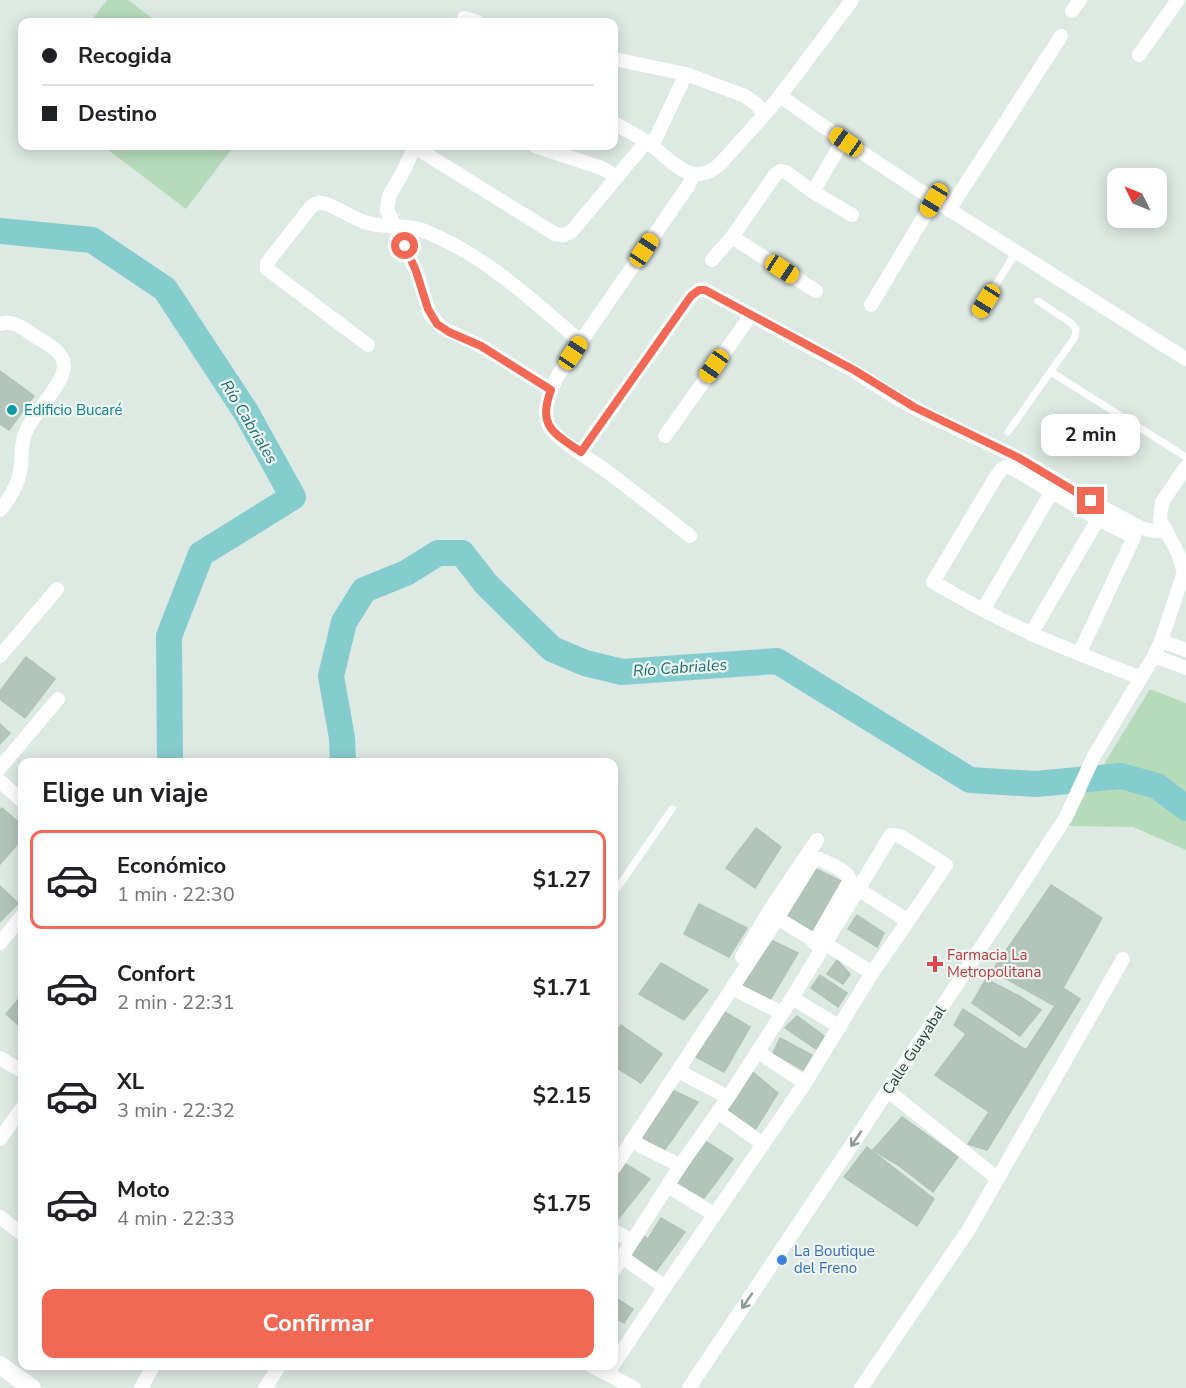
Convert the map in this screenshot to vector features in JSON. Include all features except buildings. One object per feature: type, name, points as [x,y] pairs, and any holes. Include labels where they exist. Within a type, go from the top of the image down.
[{"type":"main road","points":[[0,1365],[32,1388]]},
{"type":"street","points":[[618,125],[649,144],[675,165],[694,174],[704,174],[715,168],[765,114],[852,0]]},
{"type":"street","points":[[1139,55],[1178,0]]},
{"type":"street","points":[[949,210],[1061,36]]},
{"type":"street","points":[[618,60],[686,74],[745,96],[765,114]]},
{"type":"street","points":[[420,150],[555,234],[565,235],[572,231],[617,177],[649,144],[686,74]]},
{"type":"street","points":[[780,96],[949,210],[1186,359]]},
{"type":"street","points":[[813,192],[839,147],[846,142]]},
{"type":"street","points":[[412,150],[387,201],[387,210],[416,271],[430,314],[437,324],[449,332],[481,346],[551,390]]},
{"type":"street","points":[[548,150],[602,168],[617,177]]},
{"type":"street","points":[[712,260],[732,237],[780,171],[786,172],[813,192],[852,215]]},
{"type":"street","points":[[690,536],[608,471],[554,434],[548,424],[546,413],[551,390],[558,375],[651,241],[694,174]]},
{"type":"street","points":[[871,305],[934,200]]},
{"type":"street","points":[[368,345],[269,271],[266,265],[309,208],[316,203],[323,203],[374,225],[412,227],[427,232],[478,258],[510,280],[580,341]]},
{"type":"street","points":[[732,237],[816,291]]},
{"type":"street","points":[[581,452],[695,292],[705,290],[854,370],[898,399],[1019,458],[1141,528],[1154,531],[1166,530]]},
{"type":"street","points":[[665,436],[751,315]]},
{"type":"street","points":[[0,324],[13,323],[53,348],[60,355],[64,369],[27,428],[22,440],[19,479],[0,510]]},
{"type":"street","points":[[1079,654],[1134,537],[1051,493],[1012,468],[1006,467],[1001,470],[933,582],[1031,634],[1079,654],[1141,678]]},
{"type":"street","name":"Calle Guayabal","points":[[689,1388],[1066,818],[1094,756],[1154,656],[1184,572],[1179,553],[1160,520],[1162,502],[1186,467]]},
{"type":"street","points":[[983,610],[1051,493]]},
{"type":"street","points":[[1031,634],[1098,519]]},
{"type":"street","points":[[0,656],[57,589]]},
{"type":"street","points":[[1161,641],[1186,650]]},
{"type":"street","points":[[1154,656],[1186,668]]},
{"type":"street","points":[[0,768],[58,699]]},
{"type":"street","points":[[0,781],[18,797]]},
{"type":"street","points":[[618,1256],[619,1234],[675,1163],[820,942],[858,889],[891,835],[900,836],[946,864],[872,973],[805,1083],[618,1358]]},
{"type":"street","points":[[618,1152],[689,1046],[771,908],[817,840]]},
{"type":"street","points":[[618,1162],[812,862],[820,859],[848,874],[850,880],[792,998],[718,1112],[618,1256]]},
{"type":"street","points":[[858,889],[908,921]]},
{"type":"street","points":[[777,918],[872,973]]},
{"type":"street","points":[[0,943],[18,921]]},
{"type":"street","points":[[861,1388],[969,1229],[1124,958]]},
{"type":"street","points":[[732,988],[776,1010]]},
{"type":"street","points":[[792,998],[840,1026]]},
{"type":"street","points":[[758,1052],[805,1083]]},
{"type":"street","points":[[0,1058],[18,1069]]},
{"type":"street","points":[[678,1071],[722,1094]]},
{"type":"street","points":[[887,1090],[997,1178]]},
{"type":"street","points":[[718,1112],[763,1144]]},
{"type":"street","points":[[0,1139],[18,1114]]},
{"type":"street","points":[[631,1141],[675,1163]]},
{"type":"street","points":[[668,1186],[714,1215]]},
{"type":"street","points":[[0,1217],[18,1231]]},
{"type":"street","points":[[618,1256],[665,1287]]},
{"type":"street","points":[[141,1388],[151,1370]]},
{"type":"street","points":[[265,1388],[277,1370]]},
{"type":"street","points":[[599,1370],[634,1388]]},
{"type":"street","points":[[607,1374],[610,1370]]},
{"type":"lane","points":[[976,317],[1016,252]]},
{"type":"lane","points":[[1008,432],[1075,337],[1076,329],[1071,323],[1038,301]]},
{"type":"lane","points":[[1051,372],[1186,457]]},
{"type":"lane","points":[[618,887],[672,809]]},
{"type":"green space","points":[[107,0],[128,0],[152,18],[93,18]]},
{"type":"green space","points":[[108,150],[231,150],[186,209]]},
{"type":"green space","points":[[1150,689],[1186,703],[1186,850],[1133,827],[1066,826]]},
{"type":"waterway","name":"Río Cabriales","points":[[0,231],[92,240],[165,289],[246,412],[293,497],[201,554],[169,636],[170,758]]},
{"type":"waterway","name":"Río Cabriales","points":[[343,758],[342,738],[331,676],[344,622],[364,590],[406,573],[438,553],[462,553],[486,584],[552,649],[585,663],[622,672],[777,661],[970,780],[1036,784],[1121,776],[1157,786],[1186,808]]},
{"type":"place","name":"Edificio Bucaré","points":[[12,410]]},
{"type":"place","name":"Farmacia La Metropolitana","points":[[935,964]]},
{"type":"place","name":"La Boutique del Freno","points":[[782,1260]]},
{"type":"route","points":[[405,246],[430,314],[437,324],[481,346],[551,390],[546,413],[550,429],[581,452],[691,296],[699,290],[705,290],[854,370],[930,416],[1019,458],[1091,501]]}]
